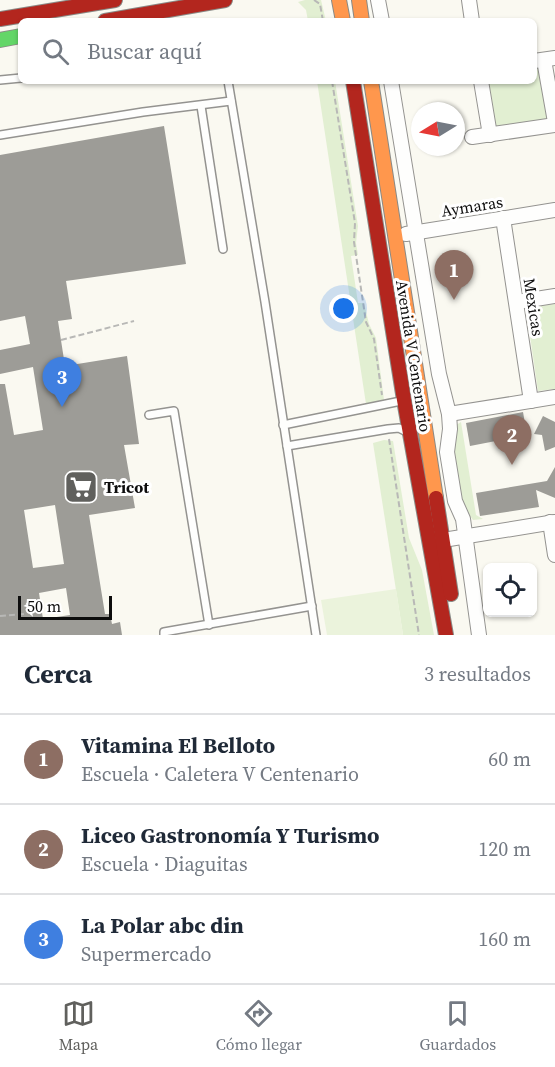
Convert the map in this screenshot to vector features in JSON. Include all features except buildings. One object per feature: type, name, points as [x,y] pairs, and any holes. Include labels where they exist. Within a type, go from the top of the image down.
[{"type":"main road","points":[[2,19],[115,0]]},
{"type":"main road","points":[[122,18],[225,0]]},
{"type":"main road","points":[[339,0],[342,18]]},
{"type":"main road","points":[[358,0],[361,18]]},
{"type":"main road","points":[[44,18],[109,1]]},
{"type":"main road","points":[[2,19],[18,22]]},
{"type":"main road","points":[[0,40],[18,37]]},
{"type":"main road","name":"Avenida V Centenario","points":[[352,84],[404,400],[446,635]]},
{"type":"main road","name":"Avenida V Centenario","points":[[371,84],[457,635]]},
{"type":"street","points":[[378,0],[381,18]]},
{"type":"street","points":[[469,0],[472,18]]},
{"type":"street","points":[[472,137],[555,124],[544,60]]},
{"type":"street","points":[[391,84],[438,374],[448,414],[450,429],[447,452],[455,501],[463,519],[479,635]]},
{"type":"street","points":[[482,84],[490,135]]},
{"type":"street","name":"Aymaras","points":[[395,236],[555,210]]},
{"type":"street","name":"Mexicas","points":[[502,218],[531,401]]},
{"type":"street","points":[[517,302],[555,296]]},
{"type":"street","points":[[448,414],[555,397]]},
{"type":"street","points":[[442,540],[552,522],[555,555]]},
{"type":"lane","points":[[0,80],[18,78]]},
{"type":"lane","points":[[228,84],[316,635]]},
{"type":"lane","points":[[0,135],[143,112],[231,101]]},
{"type":"lane","points":[[201,106],[223,249]]},
{"type":"lane","points":[[283,425],[384,406],[404,400],[424,418]]},
{"type":"lane","points":[[149,415],[174,411],[209,625]]},
{"type":"lane","points":[[287,446],[388,429],[399,428],[410,432]]},
{"type":"lane","points":[[164,635],[164,632],[312,606]]},
{"type":"path","points":[[315,0],[320,4],[322,18]]},
{"type":"path","points":[[332,84],[355,223],[354,242],[366,322],[374,339],[384,406]]},
{"type":"path","points":[[61,340],[135,321]]},
{"type":"path","points":[[388,429],[419,635]]},
{"type":"path","points":[[0,616],[26,614]]},
{"type":"green space","points":[[321,0],[325,18],[307,18],[306,10],[298,2]]},
{"type":"green space","points":[[543,66],[551,122],[495,129],[488,84],[537,84],[537,67]]},
{"type":"green space","points":[[317,84],[335,84],[358,226],[356,243],[358,255],[351,256],[358,303],[364,303],[369,324],[376,338],[384,400],[366,404]]},
{"type":"green space","points":[[555,304],[555,389],[538,391],[526,308]]},
{"type":"green space","points":[[461,422],[476,515],[483,519],[473,520],[468,513],[465,515],[456,495],[451,449],[453,427]]},
{"type":"green space","points":[[384,440],[393,441],[409,538],[422,570],[434,635],[403,635],[373,443]]},
{"type":"green space","points":[[396,589],[403,635],[327,635],[321,600]]},
{"type":"traffic: fast","points":[[0,40],[18,37]]},
{"type":"traffic: slow","points":[[339,0],[342,18]]},
{"type":"traffic: slow","points":[[359,0],[362,18]]},
{"type":"traffic: slow","points":[[371,84],[436,498]]},
{"type":"traffic: jam","points":[[0,19],[115,0]]},
{"type":"traffic: jam","points":[[122,18],[225,0]]},
{"type":"traffic: jam","points":[[353,84],[404,400],[446,635]]},
{"type":"traffic: jam","points":[[436,498],[451,594]]},
{"type":"place","name":"Vitamina El Belloto","points":[[454,300]]},
{"type":"place","name":"La Polar abc din","points":[[62,407]]},
{"type":"place","name":"Liceo Gastronomía Y Turismo","points":[[512,465]]},
{"type":"place","name":"Tricot","points":[[81,487]]}]
